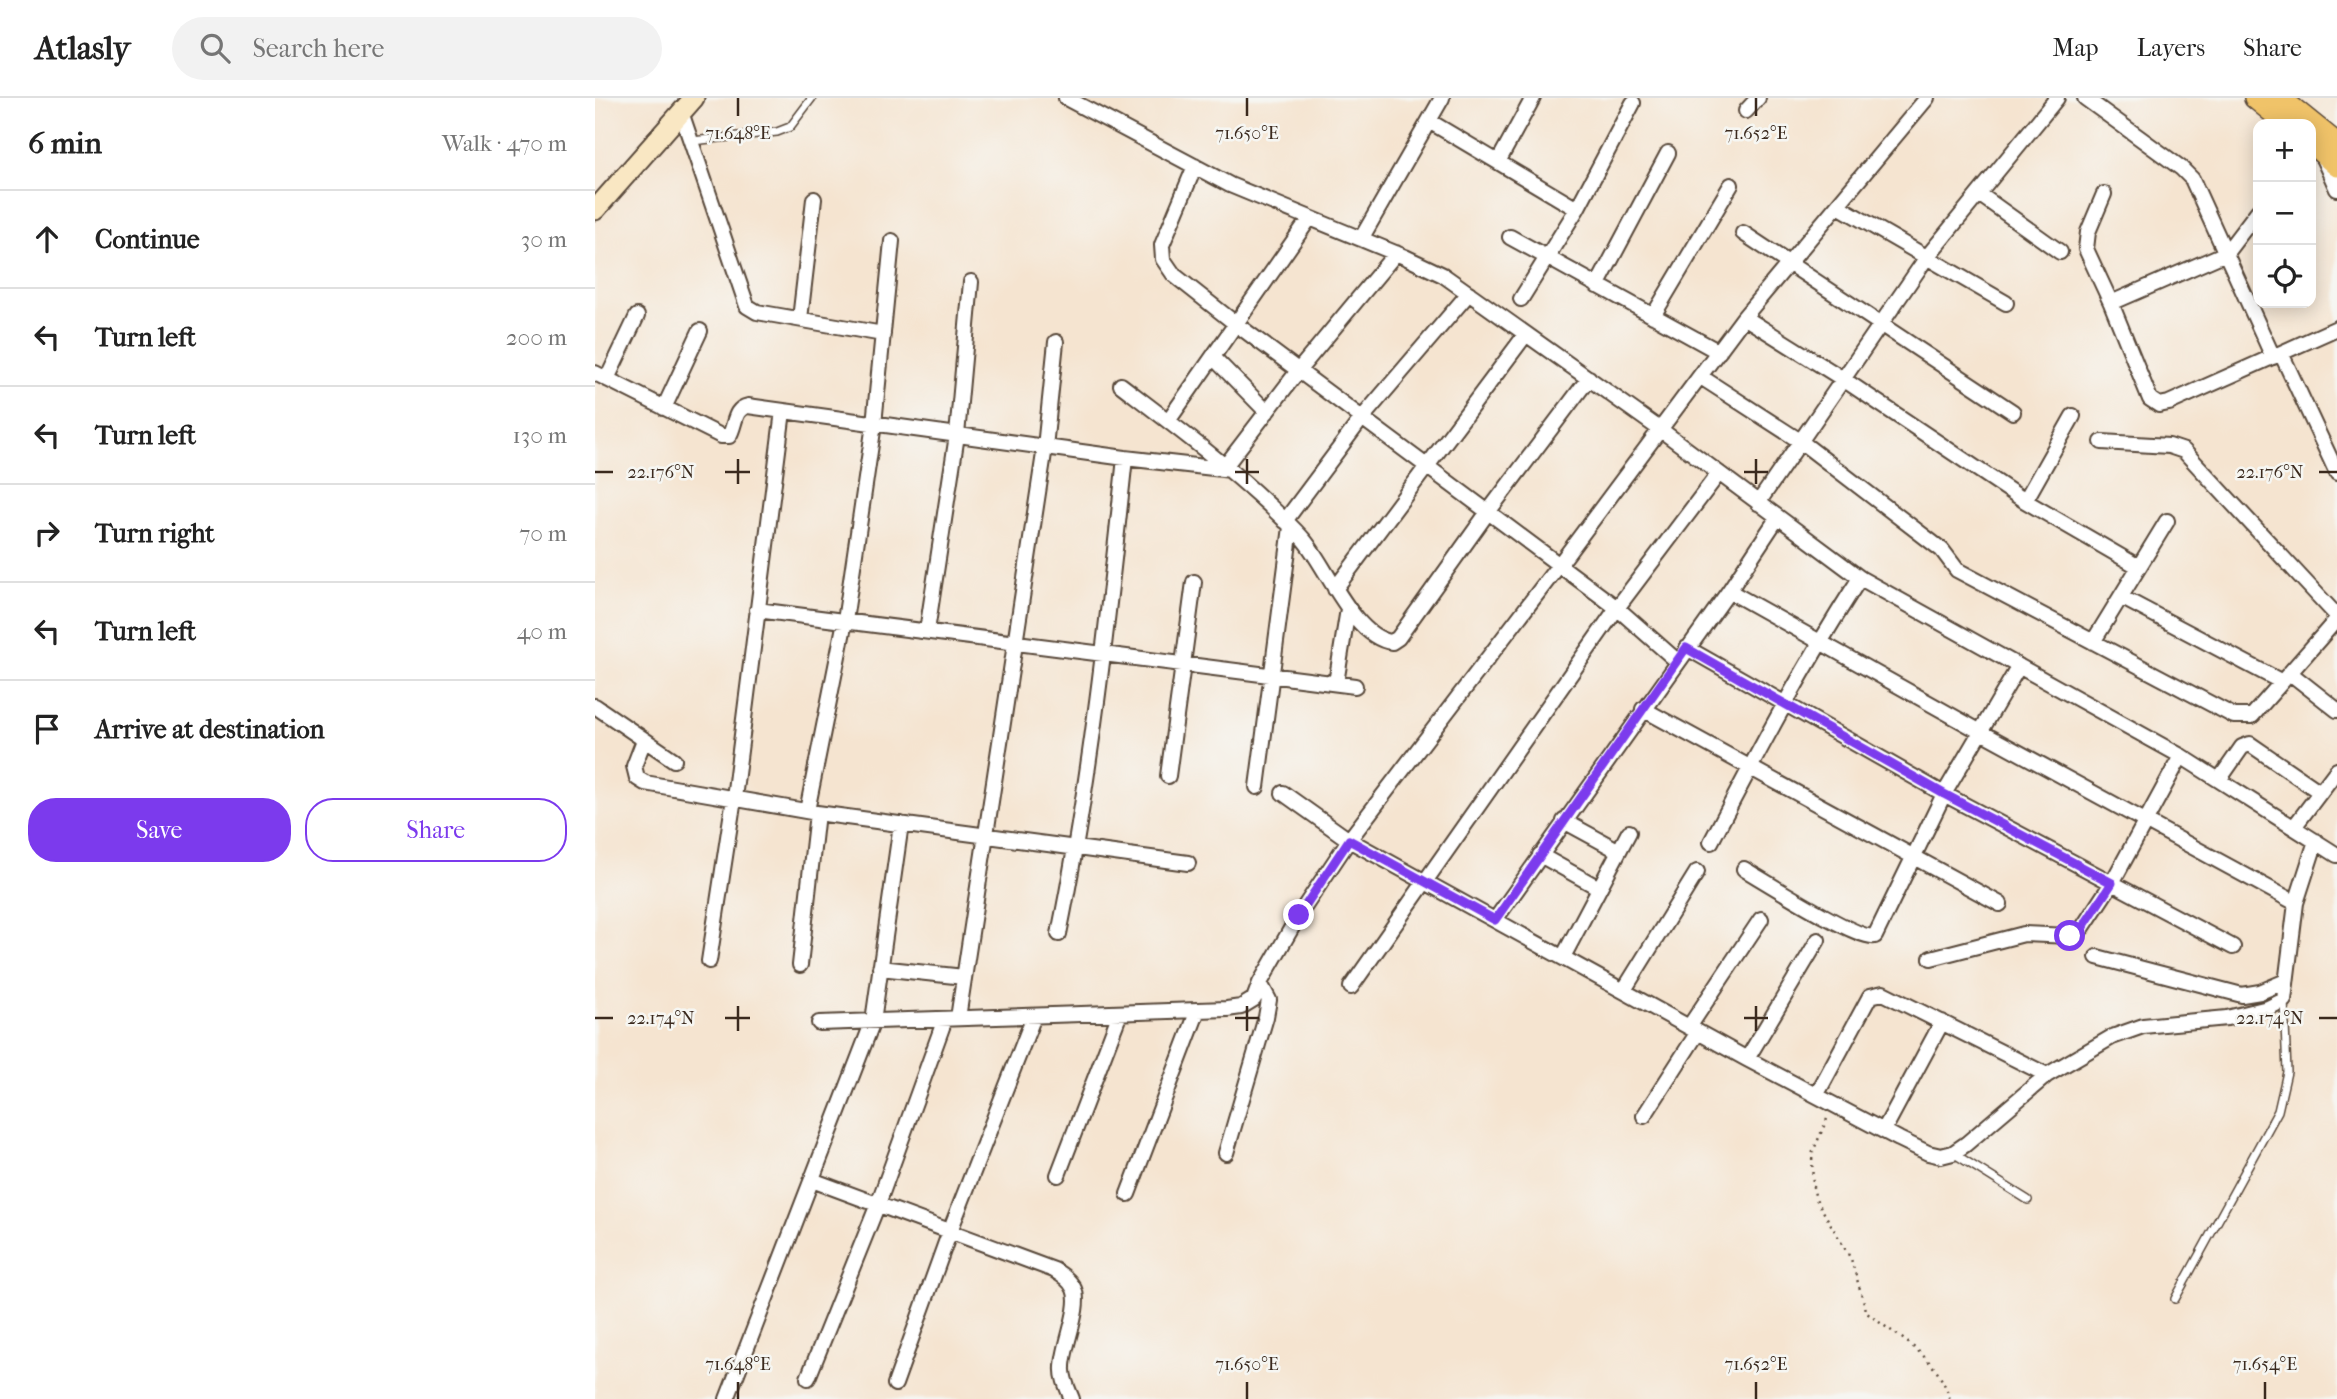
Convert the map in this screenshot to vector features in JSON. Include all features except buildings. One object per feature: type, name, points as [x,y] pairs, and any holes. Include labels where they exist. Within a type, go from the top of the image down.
[{"type":"main road","points":[[2255,98],[2281,119]]},
{"type":"main road","points":[[2280,98],[2337,166]]},
{"type":"street","points":[[1066,98],[1230,185],[1443,275],[1661,430],[1860,578],[2181,757],[2337,855]]},
{"type":"street","points":[[1361,239],[1442,98]]},
{"type":"street","points":[[1498,162],[1533,98]]},
{"type":"street","points":[[1746,111],[1758,98]]},
{"type":"street","points":[[1758,503],[1927,257],[2057,98]]},
{"type":"street","points":[[2085,98],[2181,168],[2192,179],[2226,253],[2337,473]]},
{"type":"street","points":[[819,1023],[1198,1010],[1241,1007],[1254,999],[1260,983],[1299,915],[1349,840],[1744,317],[1924,99]]},
{"type":"street","points":[[1521,299],[1577,209],[1633,103]]},
{"type":"street","points":[[688,105],[691,141],[747,306],[757,312],[883,334]]},
{"type":"street","points":[[595,210],[688,105]]},
{"type":"street","points":[[1429,121],[1577,209]]},
{"type":"street","points":[[2322,146],[2337,189]]},
{"type":"street","points":[[1597,285],[1668,153]]},
{"type":"street","points":[[1195,166],[1162,245],[1163,259],[1174,275],[1298,371],[1617,608],[1677,661]]},
{"type":"street","points":[[1653,316],[1731,185]]},
{"type":"street","points":[[1979,194],[2060,252]]},
{"type":"street","points":[[2104,194],[2088,232],[2086,249],[2150,399],[2159,405],[2169,403],[2337,328]]},
{"type":"street","points":[[800,319],[814,199]]},
{"type":"street","points":[[1837,206],[2006,303]]},
{"type":"street","points":[[2111,303],[2226,253],[2253,218]]},
{"type":"street","points":[[1168,421],[1310,219]]},
{"type":"street","points":[[1743,233],[2013,412]]},
{"type":"street","points":[[1510,237],[1719,352]]},
{"type":"street","points":[[800,965],[812,812],[845,621],[874,424],[893,242]]},
{"type":"street","points":[[1229,468],[1298,371],[1396,253]]},
{"type":"street","points":[[927,631],[957,435],[971,282]]},
{"type":"street","points":[[1257,787],[1288,524],[1362,418],[1469,293]]},
{"type":"street","points":[[637,316],[601,376],[721,436],[729,436],[737,412],[748,405],[1125,458],[1229,468]]},
{"type":"street","points":[[1744,317],[1843,379],[2025,501],[2139,567]]},
{"type":"street","points":[[664,408],[701,331]]},
{"type":"street","points":[[1335,589],[1526,334]]},
{"type":"street","points":[[808,1378],[952,1019],[964,977],[1045,447],[1056,342]]},
{"type":"street","points":[[1213,357],[1267,412]]},
{"type":"street","points":[[1701,377],[1800,441],[1942,550],[1957,569],[2234,716],[2252,716],[2337,617],[2184,452],[2169,446],[2102,442]]},
{"type":"street","points":[[1121,385],[1229,468],[1303,538],[1322,564],[1348,609],[1375,635],[1384,641],[1392,642],[1398,638],[1488,512],[1589,379]]},
{"type":"street","points":[[709,961],[734,798],[783,411]]},
{"type":"street","points":[[2025,501],[2073,416]]},
{"type":"street","points":[[1059,934],[1076,848],[1104,654],[1125,458]]},
{"type":"street","points":[[1351,987],[1617,608],[1719,473]]},
{"type":"street","points":[[1495,920],[1729,591],[1778,517]]},
{"type":"street","points":[[2093,642],[2167,521]]},
{"type":"street","points":[[1711,842],[1783,704],[1860,578]]},
{"type":"street","points":[[1168,776],[1194,582]]},
{"type":"street","points":[[1729,591],[2296,903]]},
{"type":"street","points":[[2121,597],[2286,678],[2337,710]]},
{"type":"street","points":[[1336,683],[1348,609]]},
{"type":"street","points":[[758,610],[1355,686]]},
{"type":"street","points":[[1686,648],[1944,794],[2233,947]]},
{"type":"street","points":[[1744,869],[1829,918],[1871,938],[1875,936],[1944,794],[2019,666]]},
{"type":"street","points":[[595,706],[674,760]]},
{"type":"street","points":[[1643,709],[2000,904]]},
{"type":"street","points":[[644,740],[634,766],[636,778],[645,783],[812,812],[1188,863]]},
{"type":"street","points":[[2219,780],[2242,747],[2250,744],[2321,792]]},
{"type":"street","points":[[1931,958],[2024,934],[2070,936],[2083,927],[2112,883],[2181,757]]},
{"type":"street","points":[[2294,827],[2337,770]]},
{"type":"street","points":[[1283,793],[1349,840],[1747,1059],[1928,1153],[1941,1156],[1953,1153],[2047,1075],[2112,1037],[2143,1026],[2227,1018],[2267,1008],[2284,999],[2296,903],[2316,841]]},
{"type":"street","points":[[1564,821],[1619,851]]},
{"type":"street","points":[[727,1399],[873,1021],[901,824]]},
{"type":"street","points":[[1563,957],[1629,832]]},
{"type":"street","points":[[1540,855],[1599,888]]},
{"type":"street","points":[[1624,990],[1697,872]]},
{"type":"street","points":[[1644,1116],[1761,919]]},
{"type":"street","points":[[1747,1059],[1818,940]]},
{"type":"street","points":[[2097,957],[2242,995],[2260,992],[2286,981]]},
{"type":"street","points":[[880,968],[964,977]]},
{"type":"street","points":[[1226,1153],[1266,1017],[1269,1000],[1260,983]]},
{"type":"street","points":[[1817,1094],[1870,996],[1883,993],[2047,1075]]},
{"type":"street","points":[[1128,1194],[1198,1010]]},
{"type":"street","points":[[1058,1175],[1119,1013]]},
{"type":"street","points":[[895,1384],[950,1231],[1034,1016]]},
{"type":"street","points":[[1884,1130],[1942,1022]]},
{"type":"street","points":[[813,1180],[1054,1270],[1066,1278],[1075,1291],[1075,1306],[1062,1367],[1072,1399]]},
{"type":"lane","points":[[691,141],[777,132],[790,127],[812,98]]},
{"type":"lane","points":[[2175,1299],[2278,1111],[2287,1073],[2284,999]]},
{"type":"lane","points":[[1953,1153],[2028,1200]]},
{"type":"path","points":[[1835,1103],[1812,1154],[1816,1199],[1851,1259],[1867,1312],[1921,1353],[1937,1373],[1950,1399]]},
{"type":"route","points":[[1299,915],[1349,840],[1495,920],[1686,648],[1944,794],[2112,883],[2083,927],[2070,936]]}]
